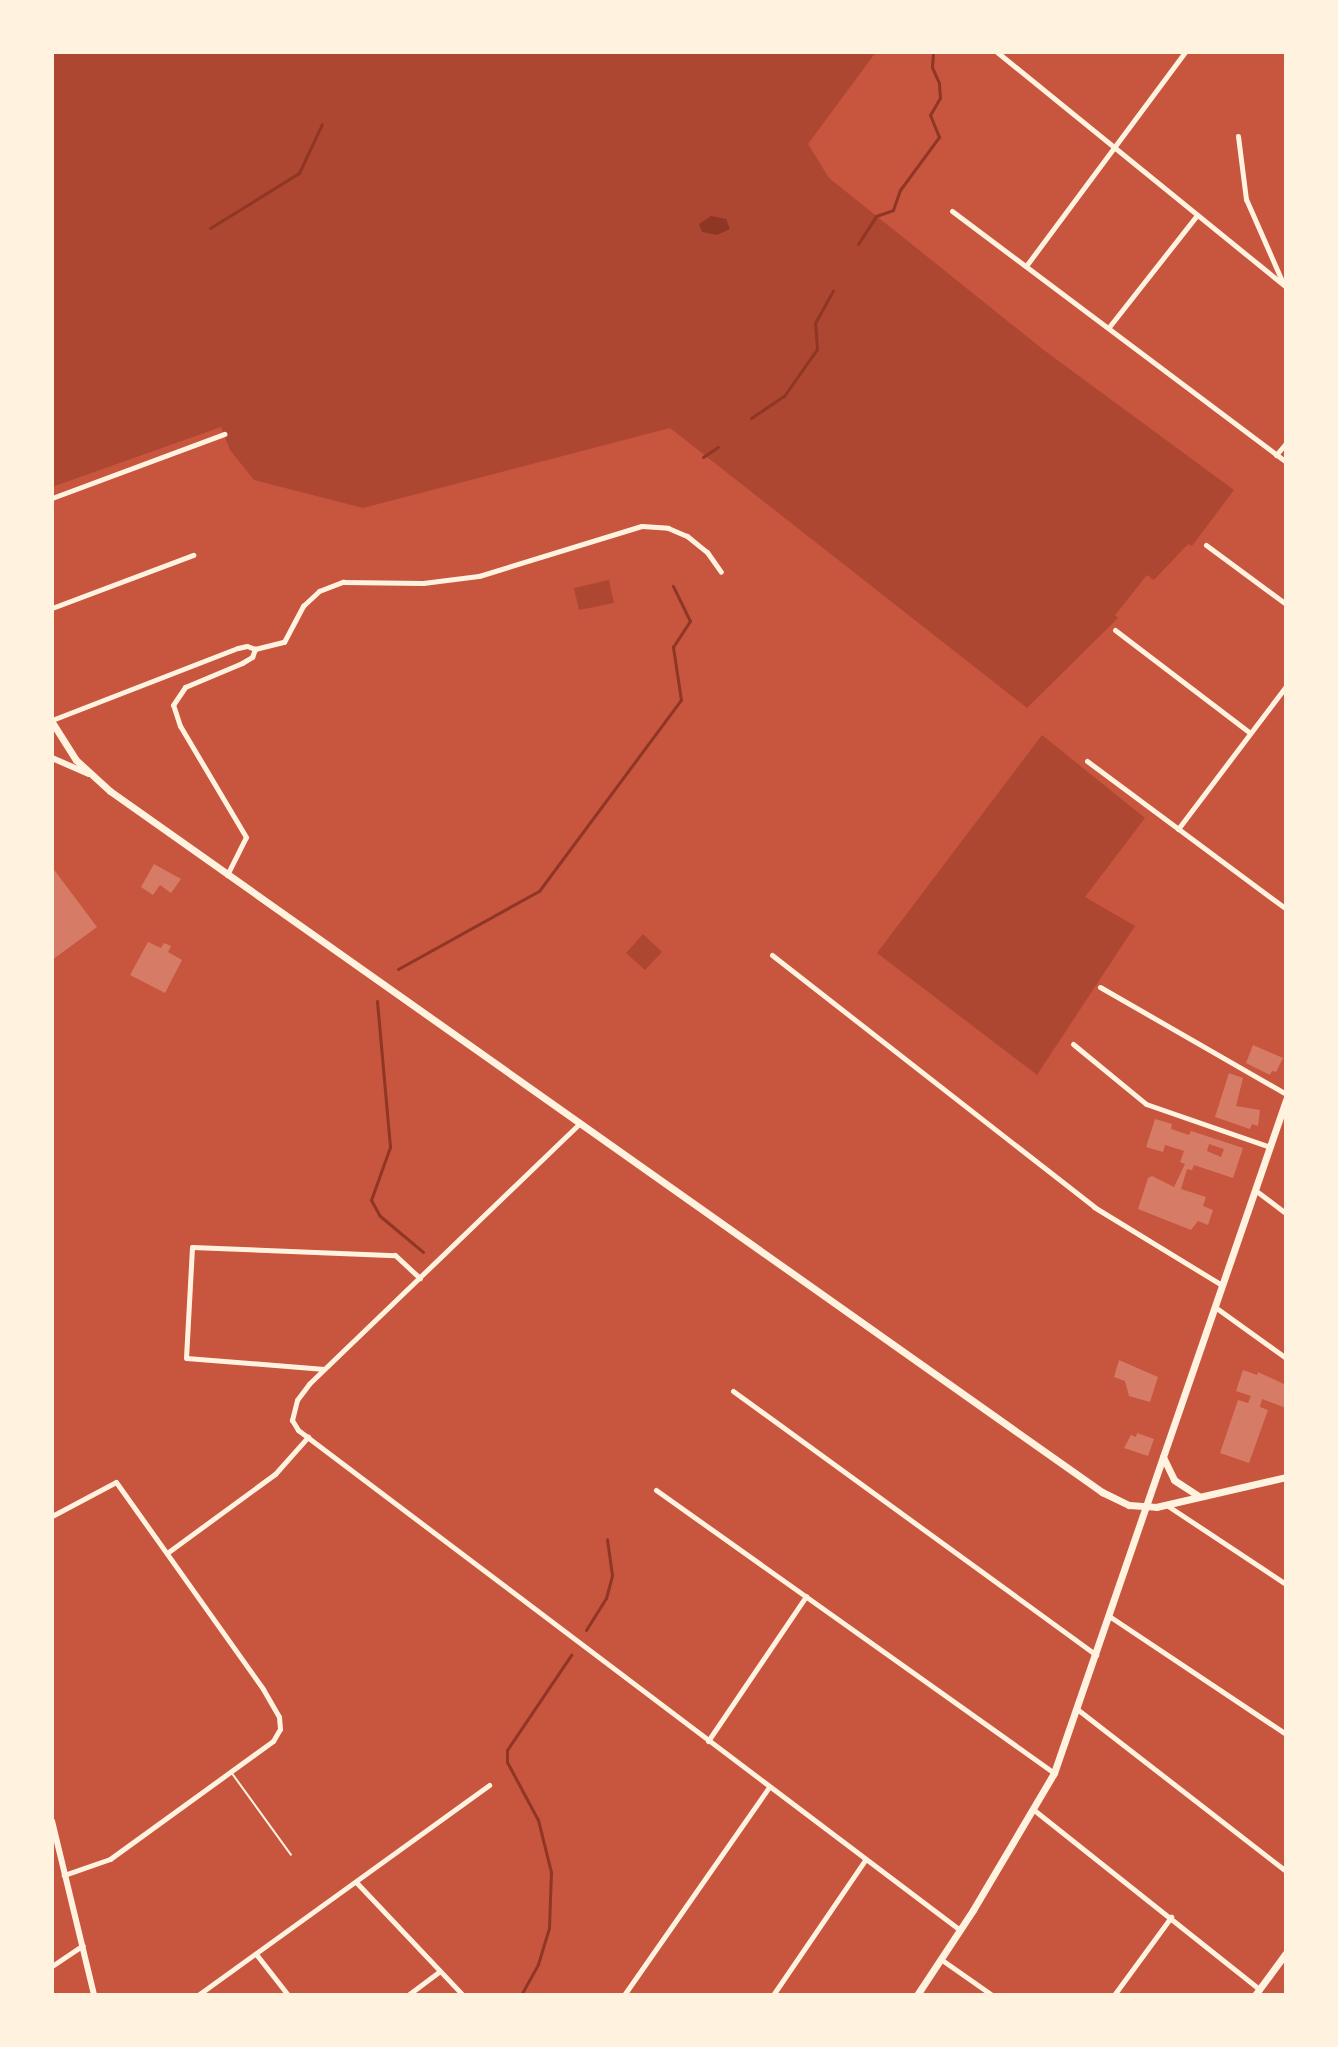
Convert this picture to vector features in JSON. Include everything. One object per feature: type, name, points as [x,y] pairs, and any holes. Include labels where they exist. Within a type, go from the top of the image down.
[{"type":"main road","points":[[52,721],[89,774],[227,875],[1102,1492],[1122,1503],[1145,1508],[1286,1477]]},
{"type":"main road","points":[[917,1995],[942,1960],[1054,1773],[1286,1097]]},
{"type":"main road","points":[[1163,1457],[1180,1485],[1201,1497]]},
{"type":"main road","points":[[1257,1992],[1286,1953]]},
{"type":"street","points":[[997,52],[1285,286]]},
{"type":"street","points":[[1026,267],[1185,52]]},
{"type":"street","points":[[1238,136],[1246,199],[1285,286]]},
{"type":"street","points":[[952,211],[1286,462]]},
{"type":"street","points":[[1109,327],[1197,215]]},
{"type":"street","points":[[52,498],[224,434]]},
{"type":"street","points":[[1276,455],[1286,443]]},
{"type":"street","points":[[52,721],[247,646],[255,649],[284,642],[303,606],[332,584],[423,583],[479,576],[631,527],[660,527],[687,536],[707,552],[721,572]]},
{"type":"street","points":[[1206,545],[1286,604]]},
{"type":"street","points":[[52,608],[193,555]]},
{"type":"street","points":[[1115,630],[1250,733]]},
{"type":"street","points":[[227,875],[246,837],[180,726],[173,705],[185,687],[242,663],[252,657],[255,649]]},
{"type":"street","points":[[1178,829],[1286,686]]},
{"type":"street","points":[[52,758],[89,774]]},
{"type":"street","points":[[1087,761],[1286,909]]},
{"type":"street","points":[[772,955],[1094,1207],[1222,1285]]},
{"type":"street","points":[[1100,987],[1286,1097]]},
{"type":"street","points":[[1073,1044],[1146,1104],[1270,1147]]},
{"type":"street","points":[[580,1123],[325,1369],[303,1392],[292,1410],[292,1420],[308,1437],[960,1930]]},
{"type":"street","points":[[1255,1190],[1286,1213]]},
{"type":"street","points":[[325,1369],[186,1358],[192,1247],[395,1255],[420,1278]]},
{"type":"street","points":[[1214,1307],[1286,1358]]},
{"type":"street","points":[[733,1391],[1096,1655]]},
{"type":"street","points":[[167,1553],[275,1474],[308,1437]]},
{"type":"street","points":[[52,1516],[116,1482],[279,1717],[280,1729],[273,1741],[110,1859],[64,1875]]},
{"type":"street","points":[[656,1490],[1054,1773]]},
{"type":"street","points":[[1167,1505],[1286,1584]]},
{"type":"street","points":[[708,1741],[806,1596]]},
{"type":"street","points":[[1109,1616],[1286,1734]]},
{"type":"street","points":[[1077,1709],[1286,1871]]},
{"type":"street","points":[[198,1995],[489,1785]]},
{"type":"street","points":[[624,1995],[769,1787]]},
{"type":"street","points":[[1034,1810],[1171,1917],[1257,1992]]},
{"type":"street","points":[[52,1821],[94,1995]]},
{"type":"street","points":[[773,1995],[865,1860]]},
{"type":"street","points":[[356,1882],[463,1995]]},
{"type":"street","points":[[1114,1995],[1171,1917]]},
{"type":"street","points":[[52,1966],[83,1945]]},
{"type":"street","points":[[256,1954],[288,1995]]},
{"type":"street","points":[[942,1960],[992,1995]]},
{"type":"street","points":[[408,1995],[438,1972]]},
{"type":"lane","points":[[230,1771],[291,1855]]},
{"type":"shaded area","points":[[52,52],[876,52],[808,144],[829,178],[1045,351],[1234,490],[1192,546],[1188,544],[1154,580],[1147,575],[1115,615],[1118,618],[1027,708],[670,428],[363,508],[254,480],[230,450],[221,427],[52,487]]},
{"type":"shaded area","points":[[711,216],[726,219],[730,229],[717,235],[702,232],[699,224]]},
{"type":"shaded area","points":[[609,580],[614,603],[579,610],[574,588]]},
{"type":"shaded area","points":[[1042,735],[1145,818],[1085,897],[1135,926],[1037,1075],[877,953]]},
{"type":"shaded area","points":[[643,934],[662,952],[645,970],[626,953]]},
{"type":"building","points":[[154,864],[181,879],[171,893],[160,885],[153,895],[141,887]]},
{"type":"building","points":[[52,867],[97,927],[52,960]]},
{"type":"building","points":[[148,942],[161,948],[164,943],[171,946],[168,952],[182,960],[165,993],[130,975]]},
{"type":"building","points":[[1253,1045],[1283,1058],[1276,1072],[1272,1071],[1270,1075],[1246,1063]]},
{"type":"building","points":[[1229,1073],[1243,1078],[1236,1106],[1260,1110],[1258,1126],[1252,1124],[1250,1129],[1215,1117]]},
{"type":"building","points":[[1155,1119],[1172,1124],[1171,1129],[1189,1135],[1191,1131],[1243,1148],[1233,1178],[1194,1165],[1192,1170],[1187,1169],[1181,1189],[1206,1197],[1203,1206],[1213,1210],[1208,1225],[1198,1221],[1191,1230],[1138,1209],[1148,1178],[1152,1176],[1174,1187],[1185,1164],[1180,1162],[1184,1151],[1165,1145],[1163,1152],[1146,1147]],"holes":[[[1209,1144],[1224,1149],[1221,1157],[1207,1151]]]},
{"type":"building","points":[[1119,1360],[1158,1377],[1150,1402],[1129,1396],[1125,1381],[1114,1377]]},
{"type":"building","points":[[1243,1370],[1257,1375],[1258,1372],[1286,1385],[1286,1408],[1262,1399],[1260,1407],[1268,1410],[1249,1463],[1220,1453],[1238,1400],[1248,1403],[1251,1396],[1236,1391]]},
{"type":"building","points":[[1137,1433],[1154,1439],[1148,1456],[1124,1448],[1131,1435],[1136,1437]]},
{"type":"waterway","points":[[858,244],[876,216],[893,210],[900,190],[939,137],[930,115],[940,98],[939,83],[932,67],[933,52]]},
{"type":"waterway","points":[[210,228],[299,173],[322,124]]},
{"type":"waterway","points":[[751,418],[784,396],[817,349],[815,323],[833,291]]},
{"type":"waterway","points":[[703,457],[718,447]]},
{"type":"waterway","points":[[398,969],[539,891],[681,700],[673,647],[690,621],[673,586]]},
{"type":"waterway","points":[[377,1001],[390,1147],[371,1200],[380,1216],[423,1252]]},
{"type":"waterway","points":[[586,1630],[606,1598],[612,1575],[607,1539]]},
{"type":"waterway","points":[[521,1995],[538,1964],[549,1928],[551,1872],[538,1820],[507,1762],[507,1750],[571,1655]]}]
